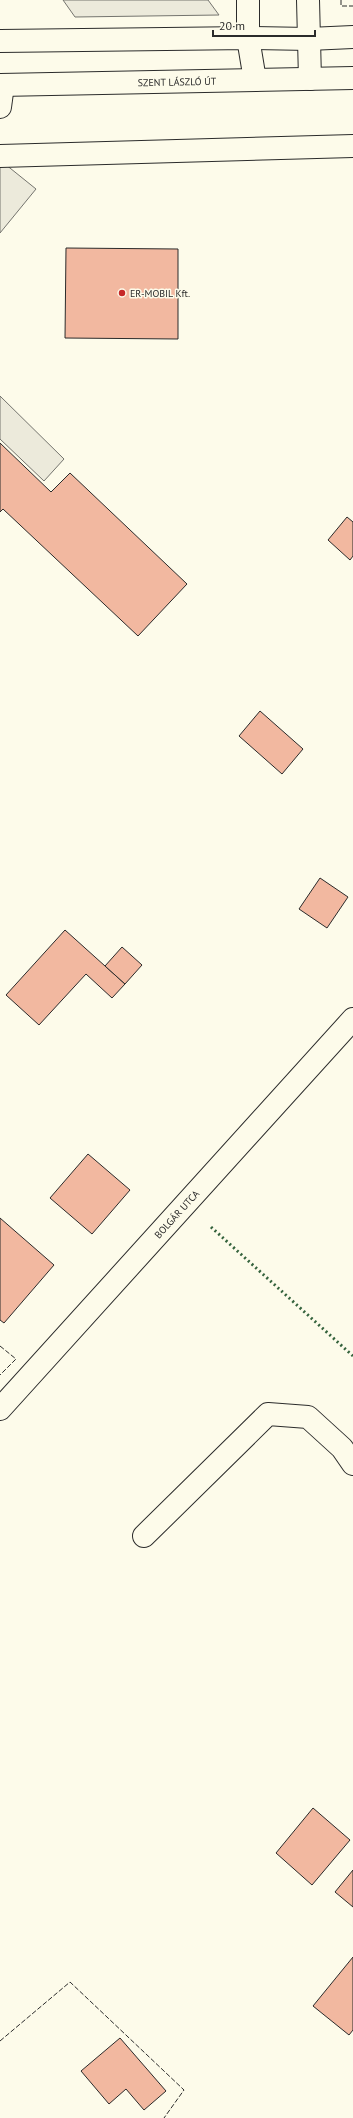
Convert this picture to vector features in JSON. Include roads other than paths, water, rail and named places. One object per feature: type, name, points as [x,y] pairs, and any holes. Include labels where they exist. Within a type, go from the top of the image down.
[{"type":"street","points":[[248,0],[248,38],[255,80]]},
{"type":"street","points":[[308,0],[310,79]]},
{"type":"street","points":[[0,41],[248,38],[309,39],[353,37]]},
{"type":"street","name":"SZENT LÁSZLÓ ÚT","points":[[1,85],[353,78]]},
{"type":"street","points":[[0,107],[1,85]]},
{"type":"street","points":[[0,156],[353,146]]},
{"type":"street","name":"BOLGÁR UTCA","points":[[0,1410],[353,1020]]},
{"type":"street","points":[[144,1536],[268,1414],[308,1417],[342,1448],[353,1464]]},
{"type":"place","name":"ER-MOBIL Kft.","points":[[122,293]]}]
